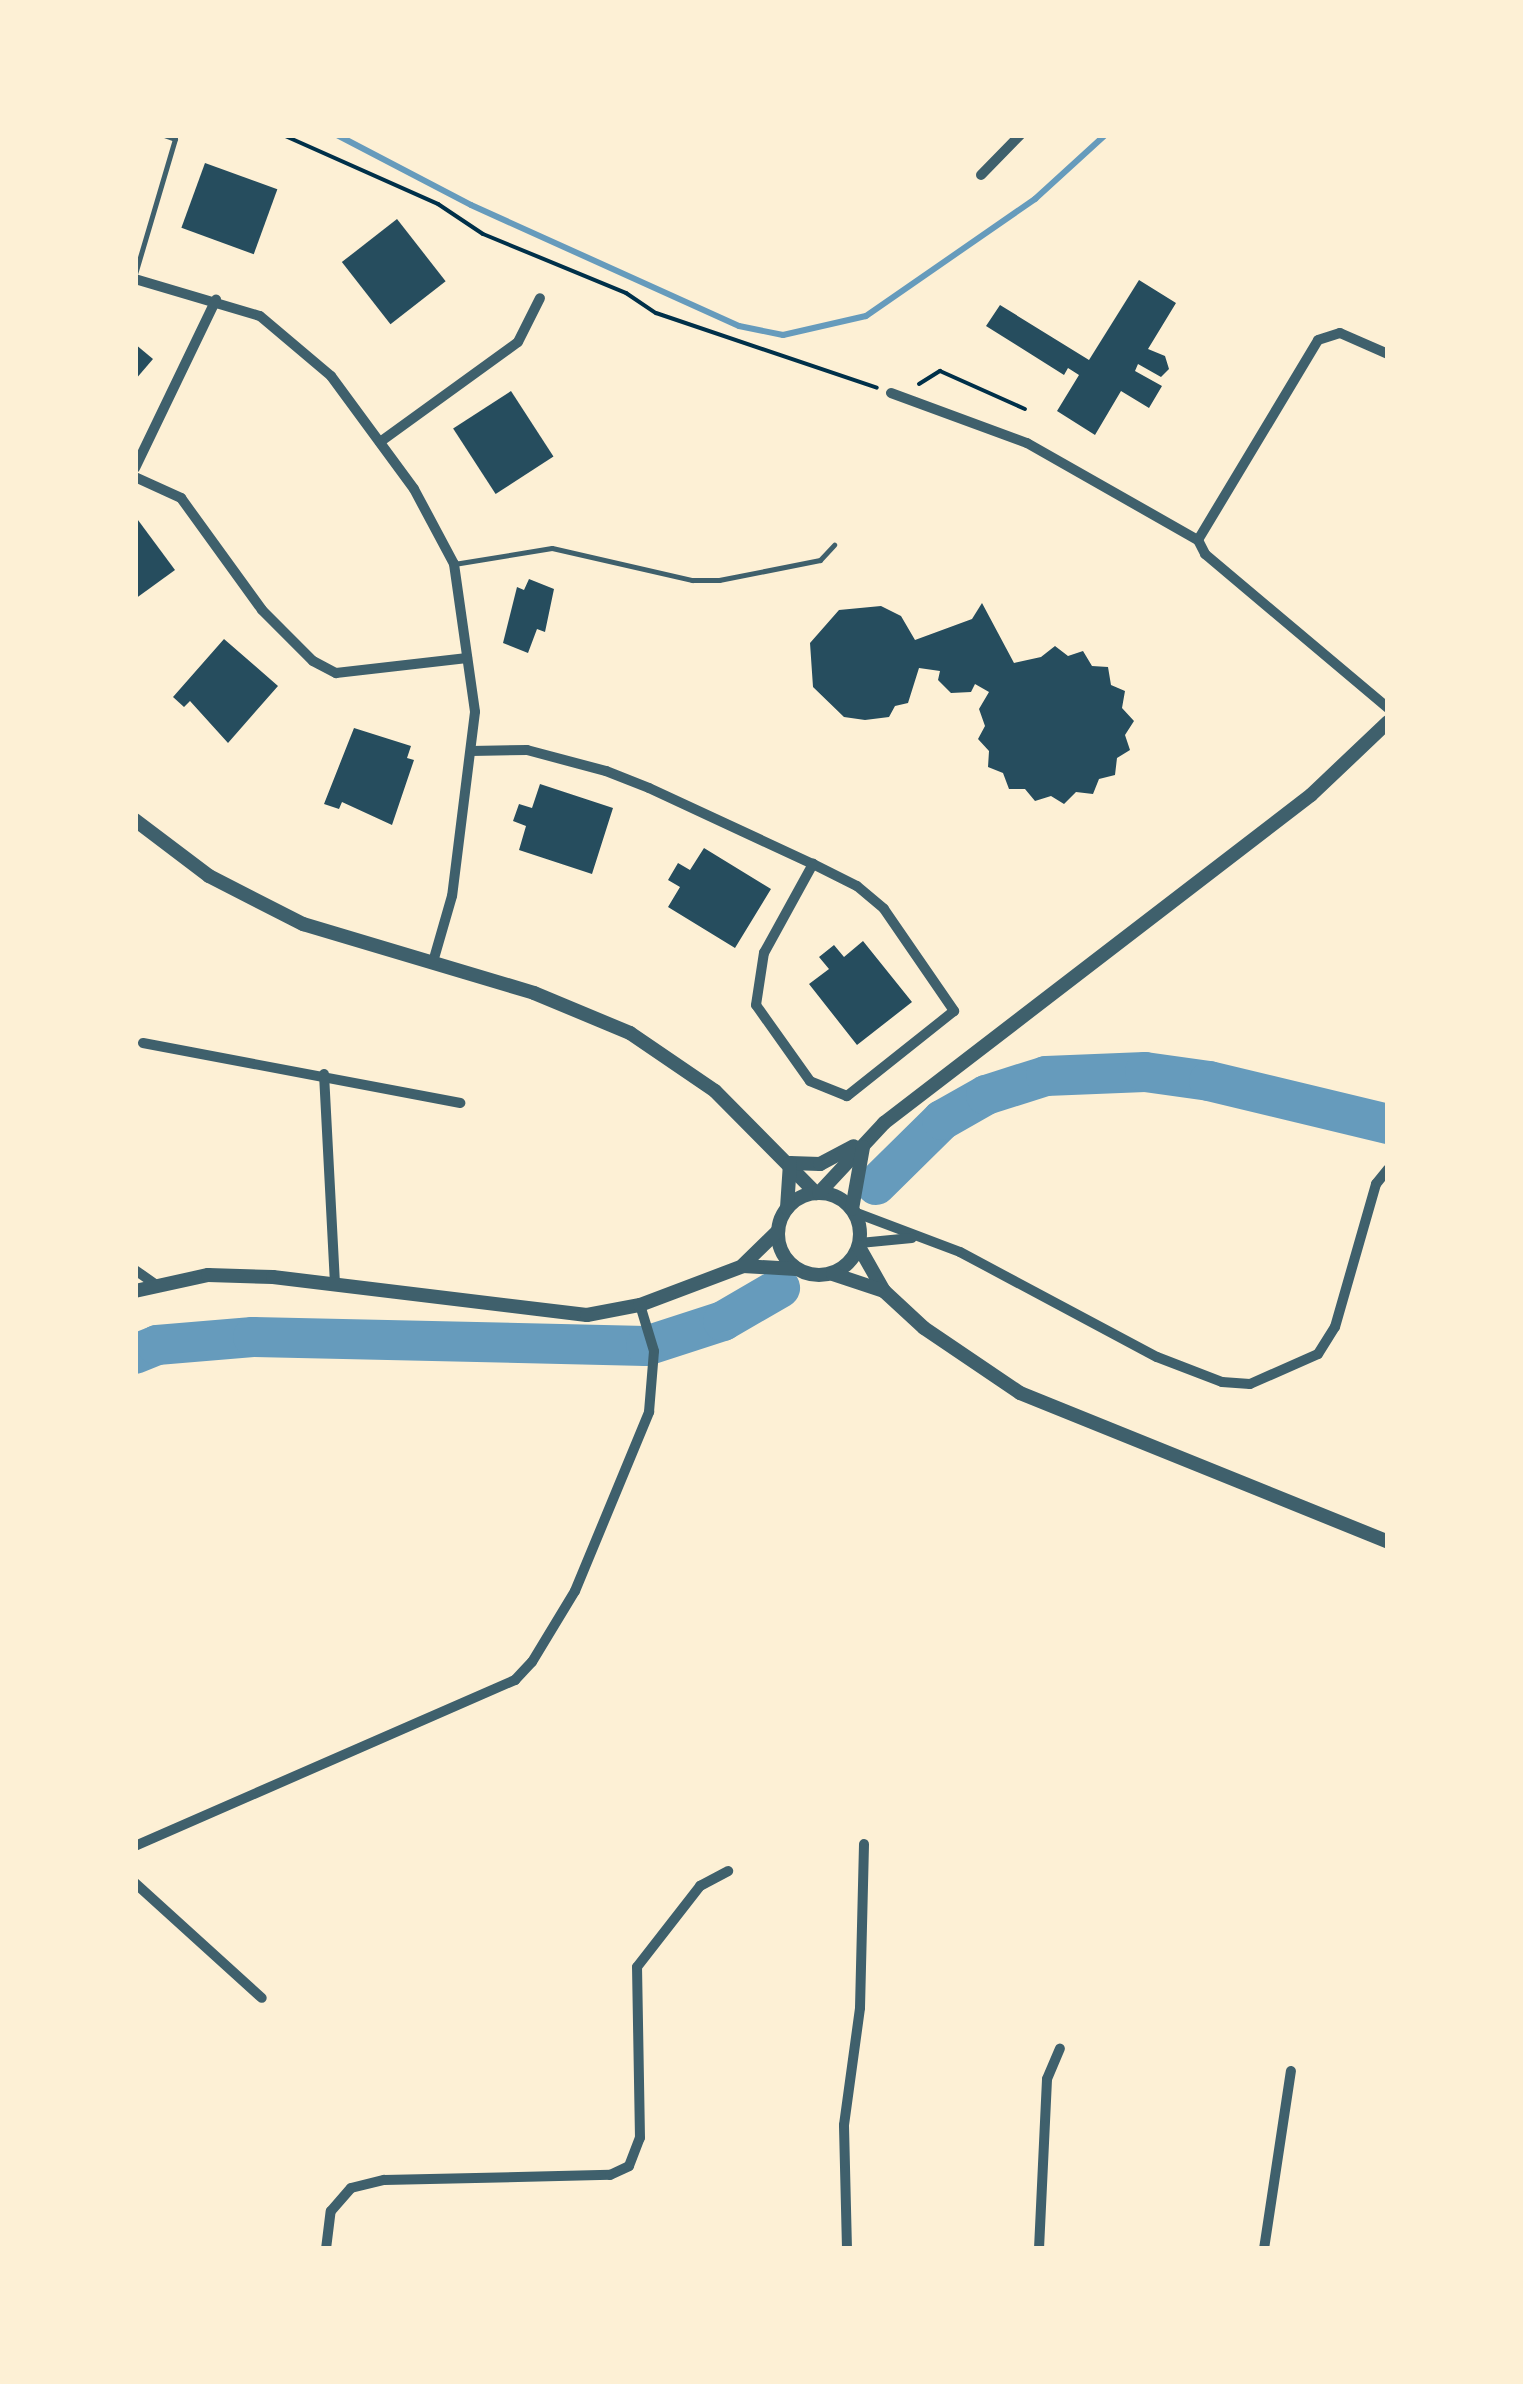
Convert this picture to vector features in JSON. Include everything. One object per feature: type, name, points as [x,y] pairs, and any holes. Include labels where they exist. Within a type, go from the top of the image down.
[{"type":"street","points":[[981,176],[1020,135]]},
{"type":"street","points":[[135,276],[260,316],[331,376],[380,442],[454,564],[475,712],[452,896],[433,962]]},
{"type":"street","points":[[380,442],[518,342],[540,298]]},
{"type":"street","points":[[135,468],[216,300]]},
{"type":"street","points":[[1198,540],[1307,352],[1340,334],[1388,354]]},
{"type":"street","points":[[891,392],[1027,443],[1198,540],[1205,554],[1388,708]]},
{"type":"street","points":[[135,476],[181,498],[262,610],[312,661],[336,673],[467,658]]},
{"type":"street","points":[[787,1208],[818,1192],[864,1142],[1311,795],[1388,722]]},
{"type":"street","points":[[471,752],[527,750],[606,771],[813,864],[857,886],[884,909],[954,1011],[847,1096],[810,1081],[756,1004],[764,953],[813,864]]},
{"type":"street","points":[[135,820],[210,876],[289,917],[534,992],[630,1033],[715,1091],[818,1192],[918,1238],[960,1252],[1157,1357],[1222,1382],[1250,1384],[1318,1354],[1335,1327],[1376,1184],[1388,1169]]},
{"type":"street","points":[[143,1043],[324,1074],[460,1103]]},
{"type":"street","points":[[324,1074],[335,1285]]},
{"type":"street","points":[[790,1163],[820,1164],[864,1142]]},
{"type":"street","points":[[864,1142],[853,1210],[860,1245],[884,1291],[956,1354],[1020,1394],[1388,1542]]},
{"type":"street","points":[[743,1266],[778,1230],[787,1208],[790,1163]]},
{"type":"street","points":[[778,1230],[782,1252],[796,1269]]},
{"type":"street","points":[[833,1274],[860,1245],[918,1238]]},
{"type":"street","points":[[135,1291],[208,1275],[335,1285],[559,1314],[610,1313],[743,1266],[833,1274],[884,1291]]},
{"type":"street","points":[[135,1270],[155,1284]]},
{"type":"street","points":[[135,1846],[514,1680],[549,1640],[575,1591],[649,1412],[654,1352],[640,1304]]},
{"type":"street","points":[[848,2249],[844,2125],[860,2008],[864,1844]]},
{"type":"street","points":[[326,2249],[331,2211],[351,2188],[384,2180],[610,2175],[629,2166],[640,2138],[637,1967],[700,1886],[728,1871]]},
{"type":"street","points":[[135,1883],[262,1998]]},
{"type":"street","points":[[1040,2249],[1048,2078],[1060,2049]]},
{"type":"street","points":[[1264,2249],[1290,2071]]},
{"type":"lane","points":[[135,276],[175,139],[164,135]]},
{"type":"lane","points":[[454,564],[552,548],[692,580],[719,580],[820,560],[834,545]]},
{"type":"path","points":[[283,135],[438,204],[483,234],[626,292],[656,312],[891,392]]},
{"type":"path","points":[[910,399],[934,370],[1025,409]]},
{"type":"building","points":[[205,163],[277,189],[254,254],[181,228]]},
{"type":"building","points":[[397,219],[446,281],[390,324],[342,262]]},
{"type":"building","points":[[1139,280],[1176,303],[1148,349],[1165,356],[1169,369],[1161,377],[1138,364],[1135,371],[1162,386],[1149,408],[1121,391],[1095,435],[1057,411],[1079,375],[1068,368],[1064,375],[986,326],[1000,305],[1089,360]]},
{"type":"building","points":[[135,344],[153,359],[135,380]]},
{"type":"building","points":[[511,391],[553,456],[496,494],[453,429]]},
{"type":"building","points":[[135,516],[175,570],[135,599]]},
{"type":"building","points":[[529,579],[554,589],[545,632],[537,629],[528,653],[503,643],[517,587],[524,590]]},
{"type":"building","points":[[982,603],[1014,663],[1041,657],[1055,646],[1068,656],[1083,651],[1092,666],[1108,667],[1111,685],[1125,691],[1122,708],[1134,721],[1125,735],[1130,750],[1117,758],[1115,775],[1099,779],[1093,794],[1076,792],[1064,804],[1051,796],[1035,801],[1025,789],[1009,789],[1003,773],[988,767],[989,751],[978,739],[985,726],[979,709],[989,692],[975,684],[971,692],[951,693],[938,680],[940,671],[919,668],[908,703],[895,706],[889,717],[865,720],[844,717],[813,687],[810,643],[839,610],[881,606],[901,616],[915,640],[972,619]]},
{"type":"building","points":[[224,639],[278,686],[228,743],[190,701],[184,707],[173,697]]},
{"type":"building","points":[[354,728],[411,746],[407,758],[414,760],[392,825],[342,802],[339,809],[324,804]]},
{"type":"building","points":[[540,784],[613,808],[592,874],[519,850],[526,826],[513,821],[519,804],[532,808]]},
{"type":"building","points":[[704,848],[771,889],[735,948],[668,907],[680,887],[668,880],[678,863],[690,870]]},
{"type":"building","points":[[863,941],[912,1002],[857,1045],[809,984],[829,969],[819,957],[834,945],[844,957]]},
{"type":"waterway","points":[[337,135],[471,205],[739,326],[783,335],[866,316],[1035,199],[1105,135]]},
{"type":"waterway","points":[[876,1185],[942,1120],[986,1095],[1046,1076],[1145,1072],[1209,1081],[1388,1124]]},
{"type":"waterway","points":[[135,1354],[157,1345],[253,1337],[646,1346],[723,1321],[780,1288]]}]
